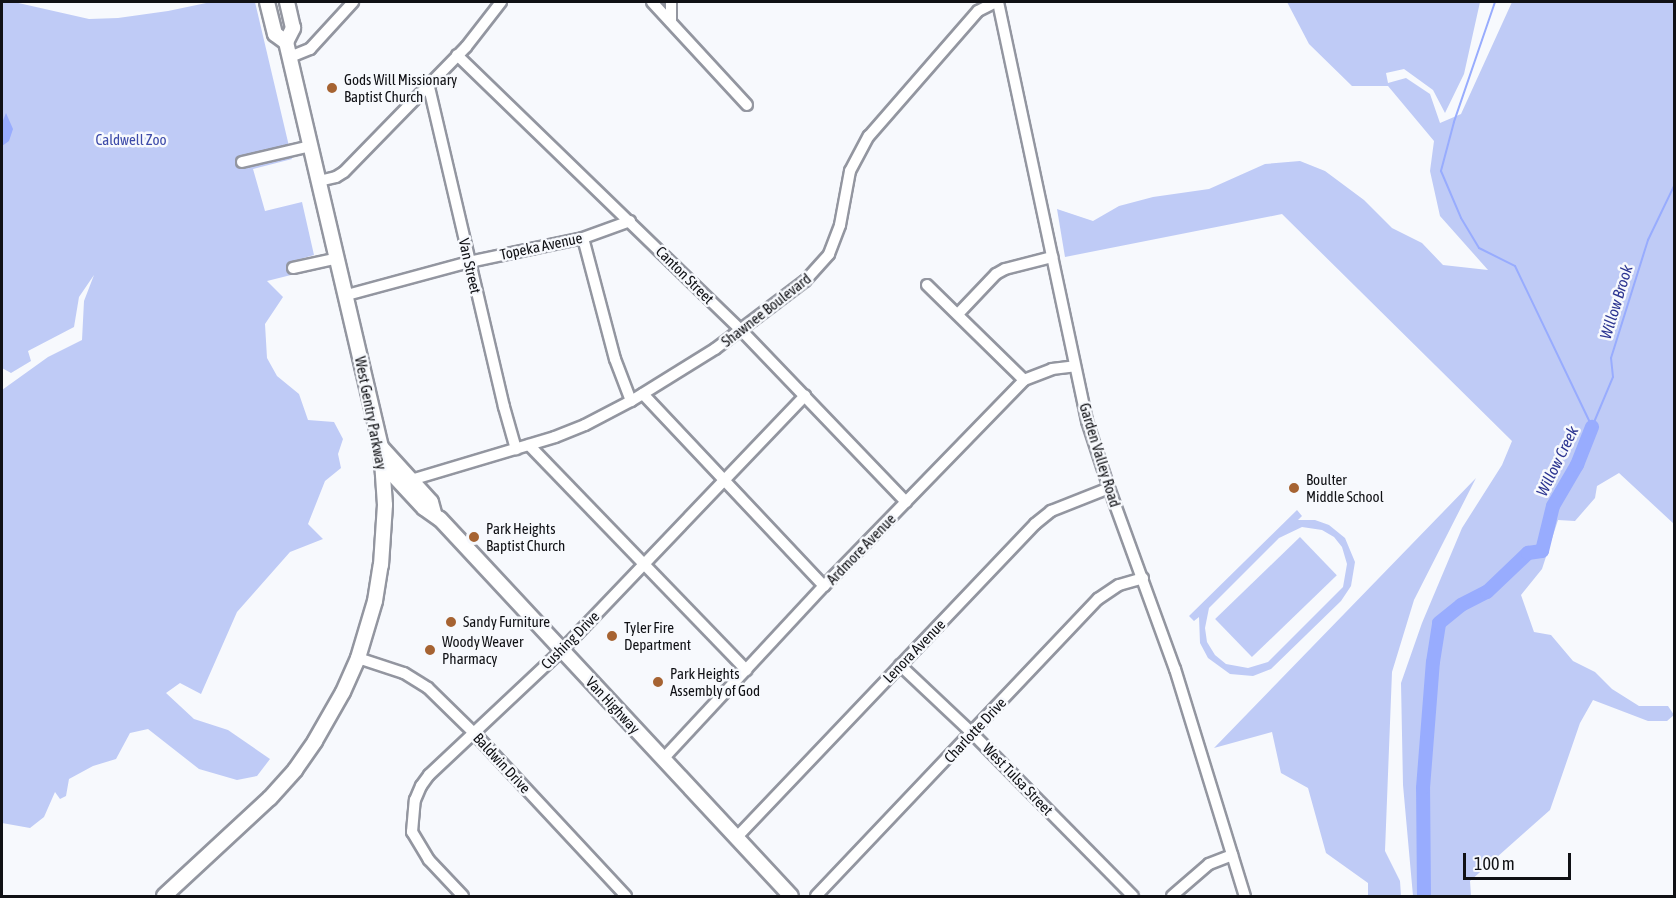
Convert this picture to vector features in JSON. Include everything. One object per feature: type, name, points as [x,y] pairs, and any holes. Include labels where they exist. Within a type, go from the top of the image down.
[{"type":"main road","name":"West Gentry Parkway","points":[[164,897],[237,831],[295,770],[333,710],[358,658],[375,601],[381,565],[385,516],[381,447],[290,57],[286,42],[275,34],[267,2]]},
{"type":"main road","name":"West Gentry Parkway","points":[[286,42],[293,28],[287,2]]},
{"type":"main road","name":"Van Highway","points":[[381,447],[431,502],[434,513]]},
{"type":"main road","name":"Van Highway","points":[[383,464],[424,508],[434,513],[791,897]]},
{"type":"street","points":[[290,57],[310,49],[353,2]]},
{"type":"street","points":[[319,182],[344,172],[457,55],[501,2]]},
{"type":"street","points":[[652,2],[747,105]]},
{"type":"street","points":[[670,22],[671,2]]},
{"type":"street","name":"Garden Valley Road","points":[[997,2],[1088,421],[1109,488],[1175,669],[1245,897]]},
{"type":"street","name":"Shawnee Boulevard","points":[[411,480],[529,445],[585,425],[643,394],[742,331],[818,269],[835,241],[840,225],[845,188],[858,153],[892,108],[978,11],[997,2]]},
{"type":"street","name":"Canton Street","points":[[457,55],[630,220],[742,331],[906,502]]},
{"type":"street","name":"Van Street","points":[[428,83],[469,262],[516,448]]},
{"type":"street","points":[[242,162],[311,146]]},
{"type":"street","name":"Topeka Avenue","points":[[347,296],[469,262],[583,238],[630,220]]},
{"type":"street","points":[[583,238],[615,358],[631,401]]},
{"type":"street","points":[[958,314],[996,274],[1005,269],[1053,257]]},
{"type":"street","points":[[294,268],[338,258]]},
{"type":"street","points":[[927,285],[1024,380]]},
{"type":"street","name":"Ardmore Avenue","points":[[663,759],[824,586],[1024,380],[1052,369],[1075,366]]},
{"type":"street","points":[[643,394],[824,586]]},
{"type":"street","name":"Cushing Drive","points":[[463,897],[429,860],[412,832],[416,800],[421,786],[429,775],[562,650],[804,396]]},
{"type":"street","points":[[529,445],[747,670]]},
{"type":"street","name":"Lenora Avenue","points":[[736,838],[1035,524],[1051,511],[1109,488]]},
{"type":"street","name":"Charlotte Drive","points":[[816,897],[1098,599],[1119,585],[1143,578]]},
{"type":"street","name":"Baldwin Drive","points":[[358,658],[404,673],[428,688],[474,733],[626,897]]},
{"type":"street","name":"West Tulsa Street","points":[[900,665],[972,733],[1133,897]]},
{"type":"street","points":[[1172,897],[1209,864],[1232,855]]},
{"type":"green space","name":"Caldwell Zoo","points":[[2,2],[14,2],[89,19],[118,18],[211,2],[255,2],[292,159],[253,169],[265,211],[302,202],[314,255],[293,261],[295,274],[267,281],[283,297],[265,324],[267,358],[277,376],[299,394],[308,420],[334,422],[343,439],[338,454],[341,468],[325,481],[308,524],[323,539],[290,552],[237,612],[201,694],[180,683],[166,693],[194,719],[228,730],[270,759],[257,776],[237,780],[199,769],[148,729],[130,733],[116,759],[93,766],[69,779],[66,796],[60,799],[55,792],[44,817],[30,828],[2,823],[2,390],[48,357],[82,340],[84,301],[94,275],[79,297],[74,327],[28,351],[31,361],[11,373],[2,368]]},
{"type":"green space","points":[[1287,2],[1480,2],[1464,74],[1445,113],[1433,90],[1404,69],[1386,73],[1388,83],[1406,78],[1430,94],[1440,123],[1461,114],[1512,2],[1674,2],[1674,524],[1619,473],[1597,486],[1595,498],[1575,521],[1558,520],[1542,569],[1521,595],[1534,632],[1551,635],[1573,661],[1595,672],[1612,689],[1639,706],[1668,706],[1674,715],[1667,721],[1648,721],[1593,700],[1580,723],[1550,810],[1470,881],[1471,896],[1413,896],[1403,785],[1401,683],[1422,623],[1462,528],[1502,465],[1512,441],[1282,214],[1065,257],[1057,209],[1093,221],[1119,206],[1153,197],[1209,189],[1265,164],[1300,161],[1325,171],[1364,200],[1392,228],[1422,243],[1443,265],[1488,270],[1440,216],[1430,171],[1434,141],[1388,86],[1352,86],[1309,44]]},
{"type":"green space","points":[[1476,478],[1414,600],[1392,672],[1385,851],[1400,881],[1401,896],[1368,896],[1368,883],[1326,853],[1308,788],[1281,773],[1272,732],[1214,748]]},
{"type":"green space","points":[[1297,510],[1302,516],[1298,520],[1315,520],[1329,525],[1345,538],[1355,562],[1351,586],[1341,601],[1271,669],[1253,676],[1230,674],[1208,658],[1200,643],[1199,617],[1194,621],[1189,616]],"holes":[[[1302,527],[1322,530],[1334,537],[1342,547],[1347,564],[1343,587],[1268,662],[1248,668],[1226,664],[1215,655],[1207,642],[1205,628],[1209,608],[1279,538]]]},
{"type":"green space","points":[[1300,537],[1337,575],[1252,657],[1215,619]]},
{"type":"water","points":[[6,113],[13,129],[9,141],[2,146],[2,123]]},
{"type":"waterway","name":"Willow Creek","points":[[1495,2],[1454,122],[1441,171],[1461,218],[1479,248],[1515,266],[1592,427]]},
{"type":"waterway","name":"Willow Brook","points":[[1592,427],[1613,377],[1611,358],[1648,240],[1674,186]]},
{"type":"waterway","name":"Willow Creek","points":[[1424,896],[1423,788],[1433,662],[1439,623],[1461,605],[1487,592],[1528,553],[1542,551],[1553,506],[1577,465],[1592,427]]},
{"type":"place","name":"Gods Will Missionary Baptist Church","points":[[332,88]]},
{"type":"place","name":"Boulter Middle School","points":[[1294,488]]},
{"type":"place","name":"Park Heights Baptist Church","points":[[474,537]]},
{"type":"place","name":"Sandy Furniture","points":[[451,622]]},
{"type":"place","name":"Tyler Fire Department","points":[[612,636]]},
{"type":"place","name":"Woody Weaver Pharmacy","points":[[430,650]]},
{"type":"place","name":"Park Heights Assembly of God","points":[[658,682]]}]
